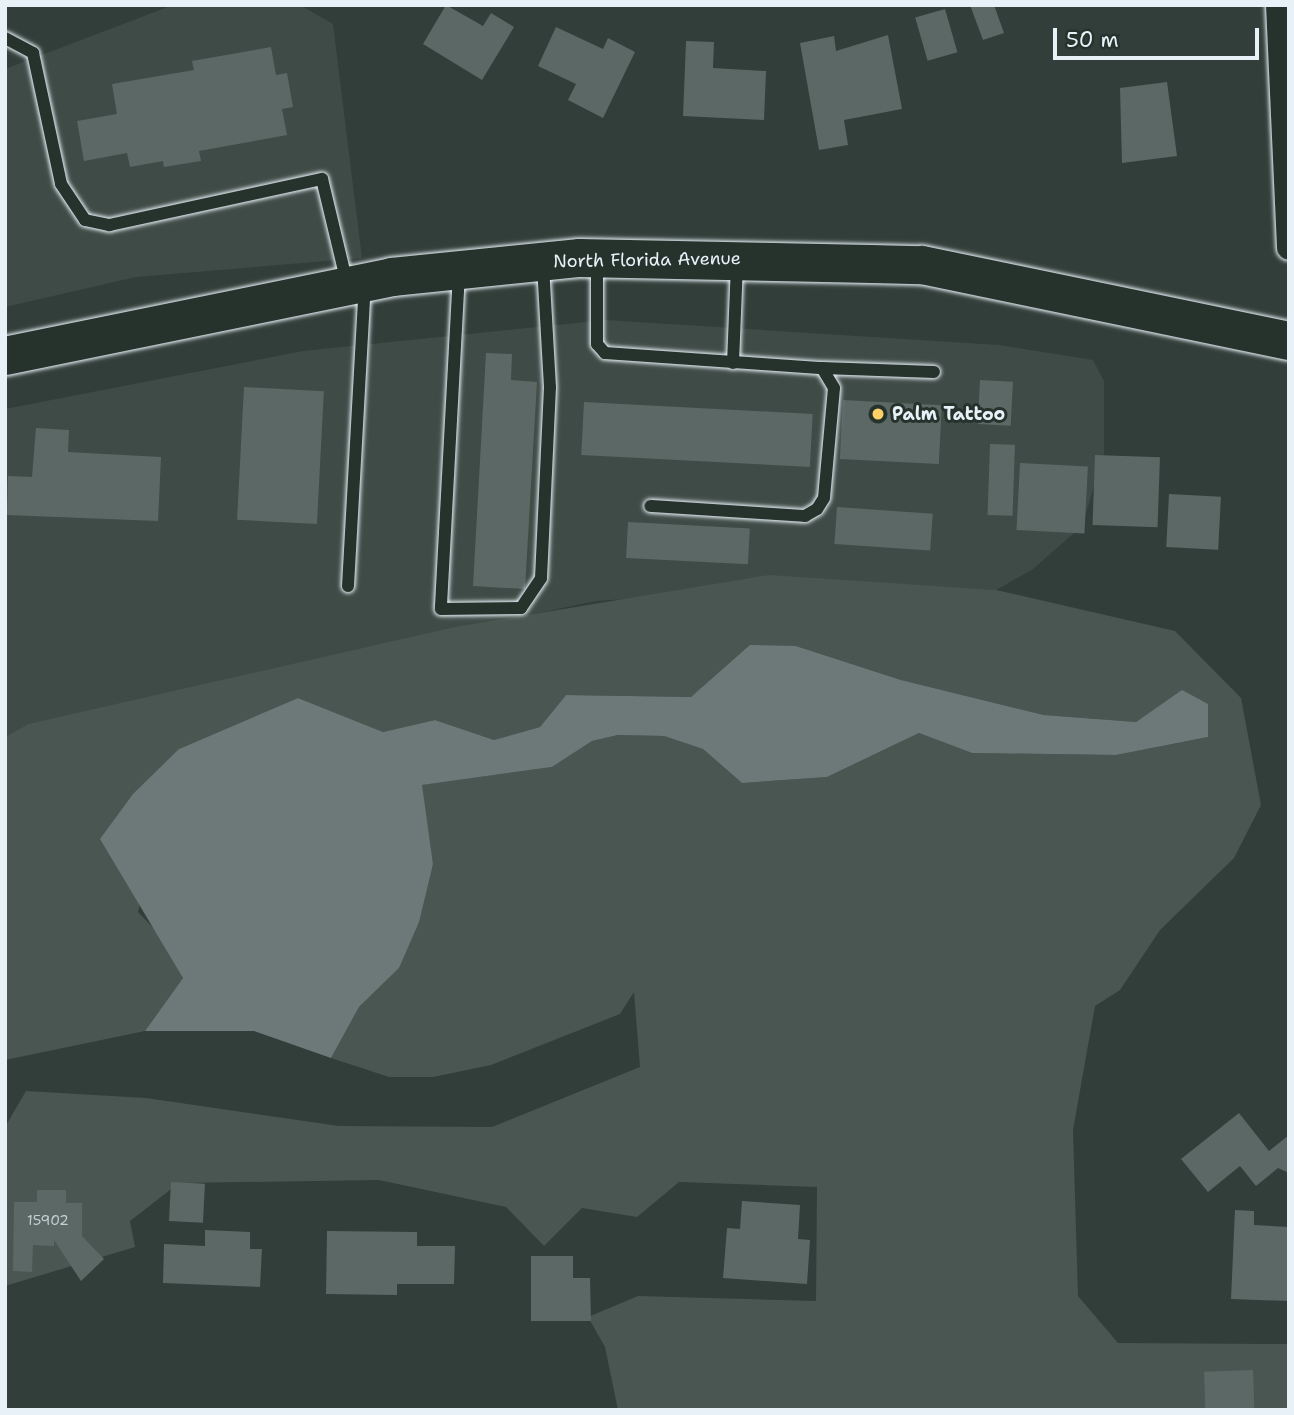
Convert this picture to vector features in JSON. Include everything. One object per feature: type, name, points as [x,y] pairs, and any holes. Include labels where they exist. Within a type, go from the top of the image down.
[{"type":"main road","name":"North Florida Avenue","points":[[5,356],[356,284],[459,270],[597,258],[737,257],[922,265],[1289,341]]},
{"type":"street","points":[[1278,5],[1289,248]]},
{"type":"lane","points":[[5,38],[33,53],[61,184],[85,220],[109,225],[322,179],[356,284],[348,586]]},
{"type":"lane","points":[[733,363],[737,257]]},
{"type":"lane","points":[[597,258],[597,344],[605,353],[733,363],[934,372]]},
{"type":"lane","points":[[459,270],[441,609],[521,608],[541,578],[550,387],[543,262]]},
{"type":"lane","points":[[650,506],[805,516],[817,509],[824,498],[834,388],[822,368]]},
{"type":"shaded area","points":[[173,5],[300,5],[333,24],[362,258],[136,277],[5,307],[5,69]]},
{"type":"shaded area","points":[[606,320],[999,345],[1093,360],[1104,381],[1104,453],[1082,526],[1033,569],[996,590],[875,583],[595,601],[28,724],[5,737],[5,409],[303,351]]},
{"type":"shaded area","points":[[769,575],[996,590],[1175,631],[1241,698],[1261,805],[1234,858],[1160,930],[1120,990],[1095,1006],[1073,1130],[1078,1296],[1118,1343],[1289,1344],[1289,1410],[618,1410],[605,1347],[588,1317],[638,1296],[816,1301],[817,1187],[679,1182],[637,1217],[582,1208],[544,1246],[506,1207],[379,1180],[179,1183],[130,1221],[135,1247],[5,1286],[5,1127],[26,1091],[146,1098],[339,1126],[492,1127],[640,1067],[634,992],[620,1014],[491,1065],[433,1077],[389,1077],[331,1058],[359,1007],[399,968],[433,864],[421,785],[552,767],[592,741],[618,735],[664,736],[703,749],[742,783],[827,777],[919,733],[972,753],[1116,755],[1208,737],[1182,691],[1136,722],[1044,715],[901,680],[796,646],[717,677],[691,697],[566,695],[540,727],[494,740],[435,720],[383,732],[298,698],[179,749],[138,912],[164,939],[183,978],[145,1031],[5,1060],[5,737],[28,724],[455,627]]},
{"type":"shaded area","points":[[750,645],[796,646],[901,680],[1044,715],[1136,722],[1182,690],[1208,704],[1208,737],[1116,755],[972,753],[919,733],[827,777],[742,783],[703,749],[664,736],[618,735],[592,741],[552,767],[422,785],[433,864],[419,922],[399,968],[359,1007],[331,1058],[254,1031],[145,1031],[183,978],[100,839],[133,794],[179,749],[298,698],[383,732],[435,720],[494,740],[540,727],[566,695],[691,697]]},
{"type":"building","points":[[446,5],[483,26],[491,13],[514,27],[482,80],[423,44]]},
{"type":"building","points":[[970,5],[994,5],[1004,33],[983,40]]},
{"type":"building","points":[[945,9],[957,52],[928,61],[915,18]]},
{"type":"building","points":[[556,27],[603,49],[608,38],[635,52],[603,118],[568,100],[576,84],[538,66]]},
{"type":"building","points":[[888,35],[902,109],[844,120],[848,145],[819,150],[800,43],[834,36],[836,51]]},
{"type":"building","points":[[686,41],[714,42],[713,68],[766,71],[764,120],[683,116]]},
{"type":"building","points":[[271,47],[276,75],[287,73],[293,107],[282,109],[287,135],[199,151],[201,161],[164,167],[163,161],[130,167],[127,153],[84,161],[77,121],[117,114],[112,84],[194,70],[192,61]]},
{"type":"building","points":[[1167,82],[1177,156],[1122,163],[1120,88]]},
{"type":"building","points":[[486,353],[512,354],[511,380],[537,382],[525,589],[473,586]]},
{"type":"building","points":[[980,380],[1013,382],[1011,426],[978,424]]},
{"type":"building","points":[[244,387],[324,391],[317,524],[237,520]]},
{"type":"building","points":[[843,400],[942,405],[939,464],[840,459]]},
{"type":"building","points":[[584,402],[813,414],[810,467],[581,455]]},
{"type":"building","points":[[36,428],[69,430],[68,452],[161,457],[158,521],[7,515],[8,476],[32,477]]},
{"type":"building","points":[[990,444],[1015,445],[1013,516],[988,515]]},
{"type":"building","points":[[1095,455],[1160,457],[1158,527],[1093,525]]},
{"type":"building","points":[[1020,463],[1088,467],[1084,533],[1016,530]]},
{"type":"building","points":[[1169,494],[1221,497],[1218,550],[1166,547]]},
{"type":"building","points":[[837,507],[933,514],[930,551],[834,544]]},
{"type":"building","points":[[628,522],[750,528],[748,564],[626,558]]},
{"type":"building","points":[[1239,1113],[1269,1151],[1289,1135],[1289,1173],[1278,1168],[1256,1186],[1240,1166],[1208,1192],[1181,1159]]},
{"type":"building","points":[[171,1182],[205,1184],[203,1223],[169,1221]]},
{"type":"building","points":[[37,1190],[66,1190],[66,1203],[82,1203],[82,1236],[104,1259],[81,1281],[54,1240],[54,1246],[33,1245],[32,1272],[13,1271],[14,1202],[37,1202]]},
{"type":"building","points":[[742,1201],[800,1205],[798,1239],[810,1240],[807,1284],[723,1278],[727,1228],[740,1229]]},
{"type":"building","points":[[1235,1210],[1254,1211],[1254,1225],[1289,1227],[1289,1301],[1231,1299]]},
{"type":"building","points":[[205,1230],[250,1232],[250,1249],[262,1249],[260,1287],[163,1283],[164,1244],[205,1246]]},
{"type":"building","points":[[327,1231],[417,1232],[417,1246],[455,1246],[454,1284],[397,1284],[397,1295],[326,1294]]},
{"type":"building","points":[[531,1256],[573,1256],[573,1278],[590,1278],[591,1321],[531,1321]]},
{"type":"building","points":[[1253,1370],[1254,1408],[1205,1410],[1204,1372]]},
{"type":"place","name":"Palm Tattoo","points":[[878,414]]}]
